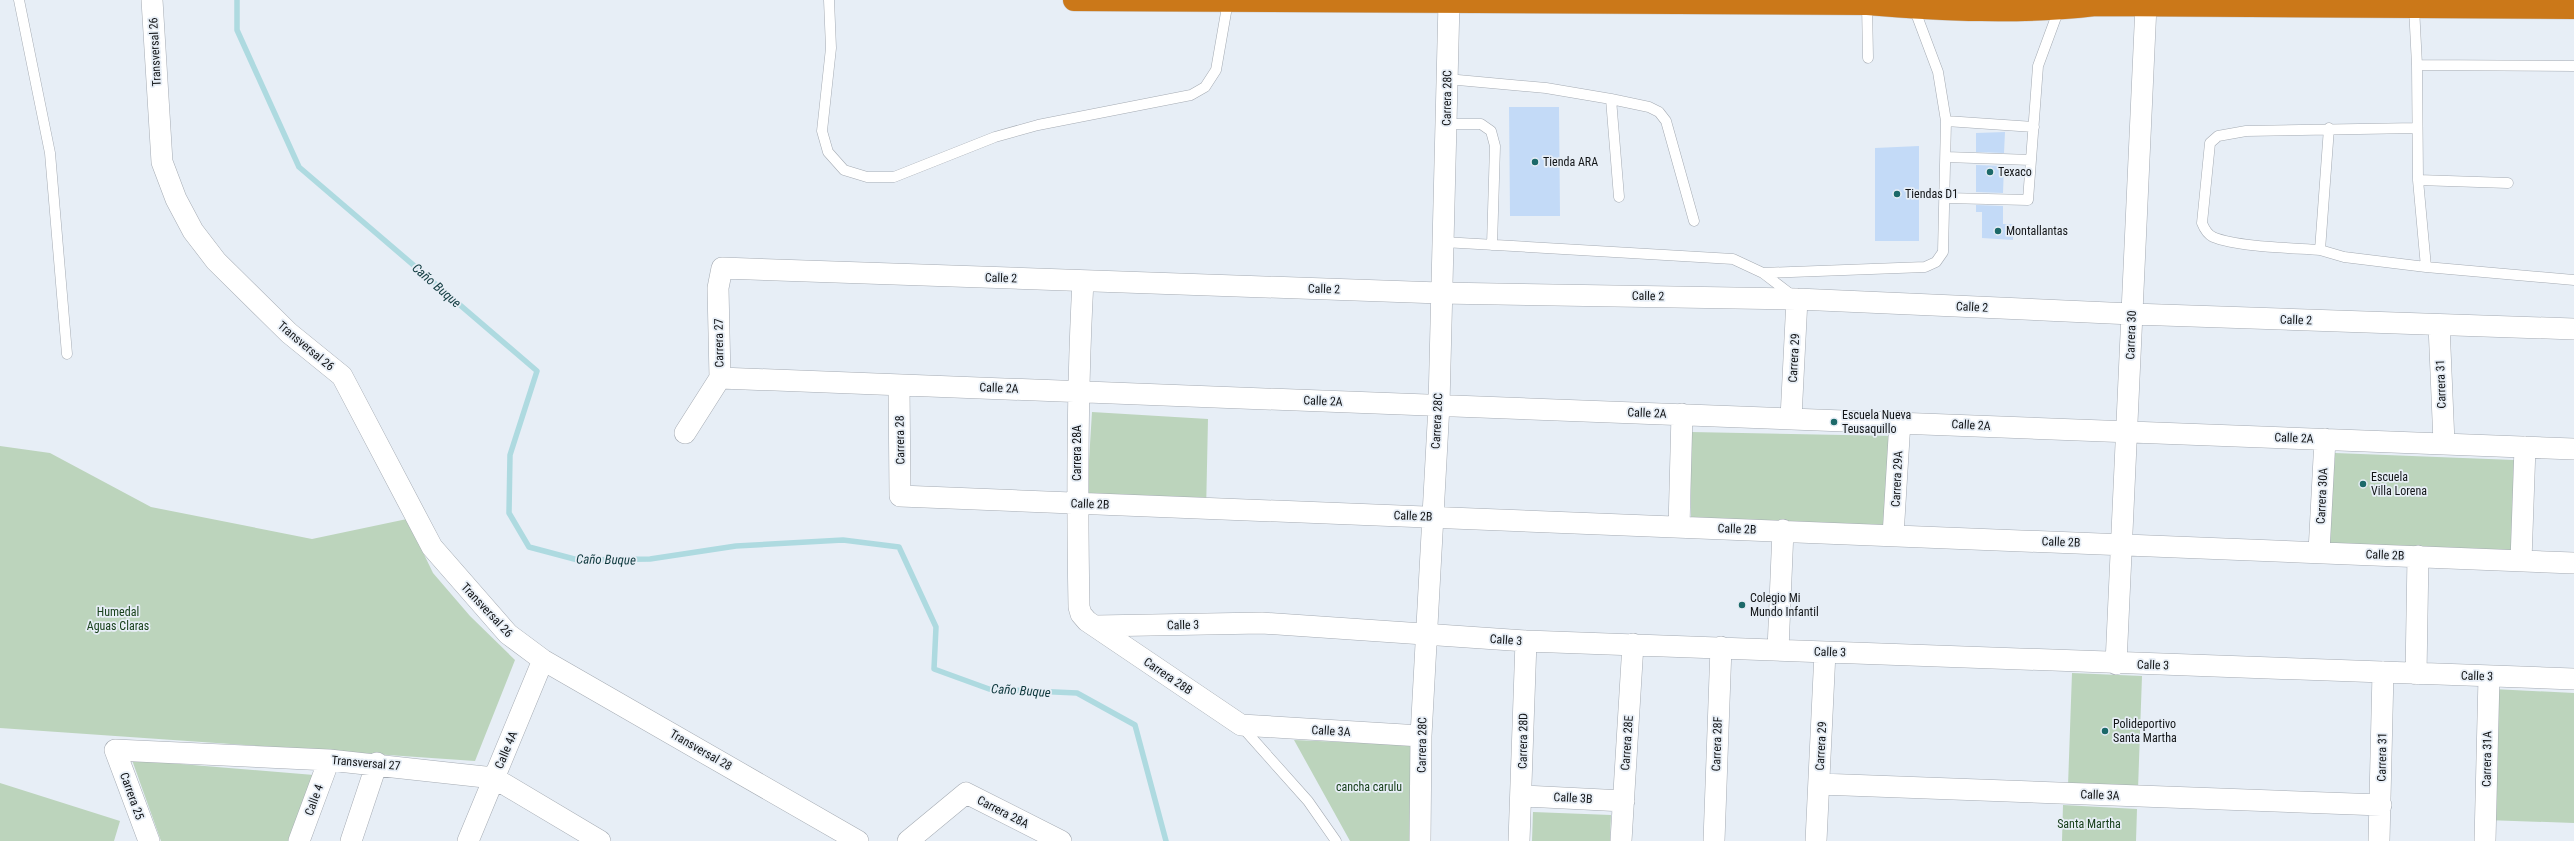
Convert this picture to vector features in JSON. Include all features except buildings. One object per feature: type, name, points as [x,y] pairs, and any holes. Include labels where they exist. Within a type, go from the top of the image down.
[{"type":"highway","points":[[1074,0],[1866,4],[1914,8],[2059,9],[2095,5],[2574,8]]},
{"type":"street","name":"Transversal 26","points":[[152,0],[162,162],[176,199],[192,230],[216,261],[289,333],[342,376],[432,547],[508,634],[544,660]]},
{"type":"street","name":"Carrera 28C","points":[[1420,841],[1426,634],[1439,405],[1440,293],[1443,242],[1449,2]]},
{"type":"street","name":"Carrera 30","points":[[2116,664],[2128,432],[2146,5]]},
{"type":"street","name":"Calle 2","points":[[722,268],[1440,293],[1797,298],[2132,314],[2574,329]]},
{"type":"street","name":"Carrera 27","points":[[685,433],[720,378],[718,288],[722,268]]},
{"type":"street","name":"Carrera 28A","points":[[1083,281],[1077,392],[1079,607],[1081,614],[1092,624]]},
{"type":"street","name":"Carrera 29","points":[[1791,418],[1797,298]]},
{"type":"street","name":"Carrera 31","points":[[2439,324],[2444,443]]},
{"type":"street","name":"Calle 2A","points":[[720,378],[2574,449]]},
{"type":"street","name":"Carrera 28","points":[[899,385],[900,496]]},
{"type":"street","points":[[1679,527],[1682,414]]},
{"type":"street","name":"Carrera 29A","points":[[1893,536],[1900,422]]},
{"type":"street","name":"Carrera 30A","points":[[2319,552],[2325,439]]},
{"type":"street","points":[[2521,560],[2525,447]]},
{"type":"street","name":"Calle 2B","points":[[900,496],[1783,530],[1893,536],[2574,563]]},
{"type":"street","points":[[1778,650],[1783,530]]},
{"type":"street","points":[[2416,674],[2418,556]]},
{"type":"street","name":"Calle 3","points":[[1092,624],[1262,624],[1526,641],[2116,664],[2383,672],[2489,677],[2574,678]]},
{"type":"street","name":"Carrera 28B","points":[[1092,624],[1241,726]]},
{"type":"street","name":"Carrera 28D","points":[[1519,841],[1522,796],[1526,641]]},
{"type":"street","name":"Carrera 28E","points":[[1621,841],[1633,644]]},
{"type":"street","name":"Carrera 28F","points":[[1714,841],[1721,648]]},
{"type":"street","name":"Carrera 29","points":[[1816,841],[1826,652]]},
{"type":"street","name":"Calle 4A","points":[[468,841],[544,660]]},
{"type":"street","name":"Transversal 28","points":[[544,660],[858,841]]},
{"type":"street","name":"Carrera 31","points":[[2379,841],[2383,672]]},
{"type":"street","name":"Carrera 31A","points":[[2486,841],[2489,677]]},
{"type":"street","name":"Calle 3A","points":[[1241,726],[1422,736]]},
{"type":"street","name":"Transversal 27","points":[[115,750],[329,760],[377,764],[494,778],[600,841]]},
{"type":"street","name":"Carrera 25","points":[[115,750],[149,841]]},
{"type":"street","name":"Calle 4","points":[[299,841],[329,760]]},
{"type":"street","points":[[351,841],[377,764]]},
{"type":"street","name":"Calle 3A","points":[[1819,784],[2381,805]]},
{"type":"street","name":"Carrera 28A","points":[[908,841],[966,794],[1061,841]]},
{"type":"street","name":"Calle 3B","points":[[1522,796],[1624,801]]},
{"type":"lane","points":[[19,0],[50,153],[67,354]]},
{"type":"lane","points":[[829,0],[831,48],[822,131],[828,152],[844,170],[867,177],[894,177],[995,137],[1038,125],[1191,95],[1205,87],[1216,70],[1228,1]]},
{"type":"lane","points":[[1866,4],[1868,58]]},
{"type":"lane","points":[[2414,7],[2417,65],[2418,180],[2426,267]]},
{"type":"lane","points":[[1762,273],[1925,267],[1936,262],[1943,252],[1946,198],[1946,121],[1938,72],[1914,8]]},
{"type":"lane","points":[[1946,198],[2028,200],[2038,66],[2059,9]]},
{"type":"lane","points":[[2417,65],[2574,66]]},
{"type":"lane","points":[[1447,79],[1546,88],[1650,107],[1659,112],[1666,121],[1694,221]]},
{"type":"lane","points":[[1611,99],[1619,197]]},
{"type":"lane","points":[[1946,121],[2034,127]]},
{"type":"lane","points":[[1446,124],[1481,124],[1491,132],[1494,146],[1492,245]]},
{"type":"lane","points":[[2417,128],[2329,128],[2246,131],[2218,136],[2210,143],[2202,223],[2206,231],[2213,237],[2249,244],[2320,250],[2344,257],[2426,267],[2574,280]]},
{"type":"lane","points":[[2320,250],[2329,128]]},
{"type":"lane","points":[[1946,157],[2031,160]]},
{"type":"lane","points":[[2418,180],[2508,183]]},
{"type":"lane","points":[[1443,242],[1733,259],[1762,273],[1797,298]]},
{"type":"lane","points":[[1241,726],[1308,800],[1336,841]]},
{"type":"green space","points":[[1092,412],[1208,419],[1206,513],[1086,509]]},
{"type":"green space","points":[[1691,432],[1896,436],[1892,538],[1691,530]]},
{"type":"green space","name":"Humedal Aguas Claras","points":[[0,446],[50,453],[151,507],[312,539],[407,519],[433,573],[470,616],[515,660],[475,761],[0,728]]},
{"type":"green space","points":[[2335,453],[2514,460],[2512,559],[2328,554]]},
{"type":"green space","name":"Polideportivo Santa Martha","points":[[2072,673],[2142,676],[2138,789],[2068,786]]},
{"type":"green space","points":[[2493,689],[2574,693],[2574,823],[2486,820]]},
{"type":"green space","name":"cancha carulu","points":[[1294,740],[1413,745],[1412,841],[1350,841]]},
{"type":"green space","points":[[132,760],[314,775],[291,841],[161,841]]},
{"type":"green space","points":[[0,783],[120,821],[114,841],[0,841]]},
{"type":"green space","name":"Santa Martha","points":[[2063,805],[2137,809],[2136,841],[2062,841]]},
{"type":"green space","points":[[1533,812],[1611,815],[1610,841],[1532,841]]},
{"type":"waterway","name":"Caño Buque","points":[[237,0],[237,30],[299,167],[537,371],[510,455],[509,513],[529,547],[578,560],[650,559],[736,546],[843,540],[899,547],[936,627],[934,669],[989,689],[1077,693],[1135,725],[1166,841]]},
{"type":"place","name":"Tienda ARA","points":[[1535,162]]},
{"type":"place","name":"Texaco","points":[[1990,172]]},
{"type":"place","name":"Tiendas D1","points":[[1897,194]]},
{"type":"place","name":"Montallantas","points":[[1998,231]]},
{"type":"place","name":"Escuela Nueva Teusaquillo","points":[[1834,422]]},
{"type":"place","name":"Escuela Villa Lorena","points":[[2363,484]]},
{"type":"place","name":"Colegio Mi Mundo Infantil","points":[[1742,605]]},
{"type":"place","name":"Polideportivo Santa Martha","points":[[2105,731]]}]
